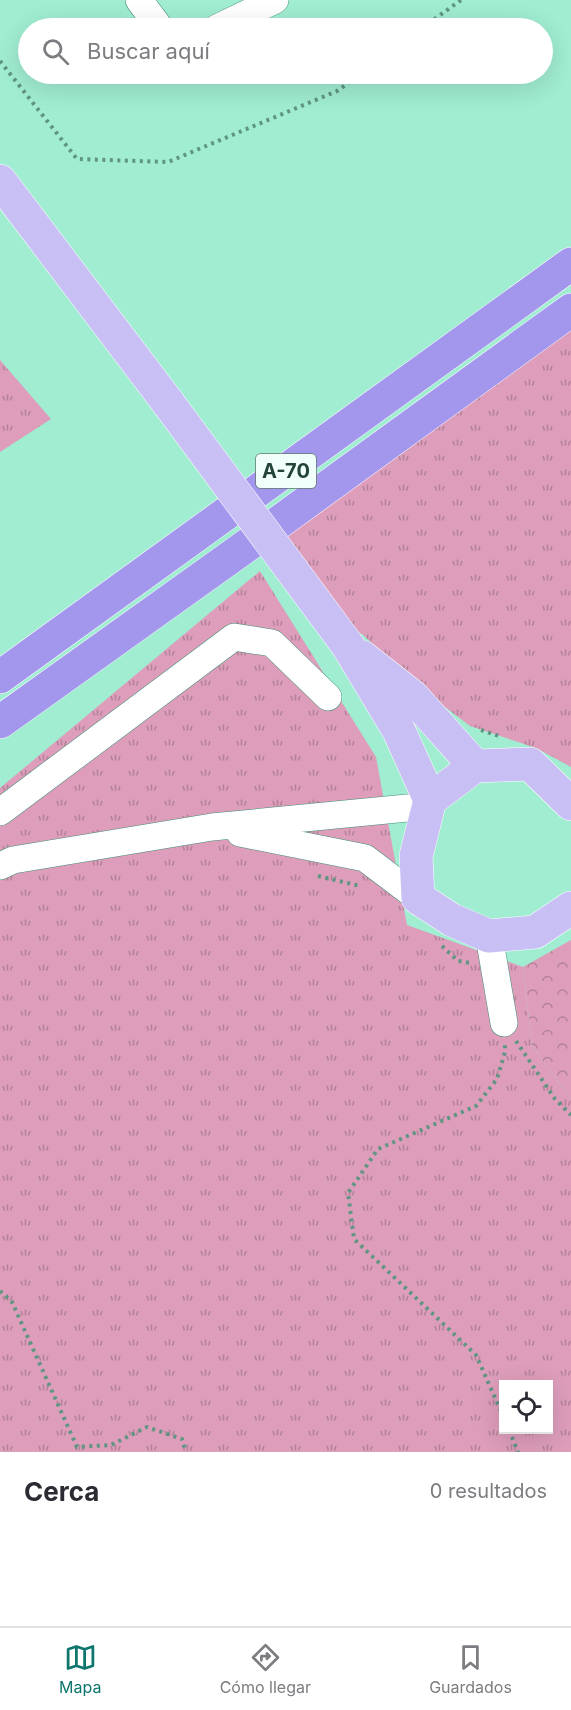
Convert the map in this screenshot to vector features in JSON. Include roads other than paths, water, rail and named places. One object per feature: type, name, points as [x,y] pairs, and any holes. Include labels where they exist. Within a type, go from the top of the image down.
[{"type":"highway","name":"A-70","points":[[0,677],[571,264]]},
{"type":"highway","name":"A-70","points":[[0,722],[571,310]]},
{"type":"main road","points":[[0,181],[348,646],[399,731],[429,803],[416,856],[418,898],[452,920],[492,951],[535,932],[571,907]]},
{"type":"main road","points":[[348,646],[413,697],[475,766]]},
{"type":"main road","points":[[429,803],[475,766],[530,765],[571,804]]},
{"type":"street","points":[[139,0],[152,18]]},
{"type":"street","points":[[238,18],[275,0]]},
{"type":"street","points":[[0,812],[234,638],[272,643],[328,697]]},
{"type":"street","points":[[0,866],[13,861],[212,827],[429,803]]},
{"type":"street","points":[[212,827],[365,858],[418,898]]},
{"type":"street","points":[[492,951],[504,1023]]}]
